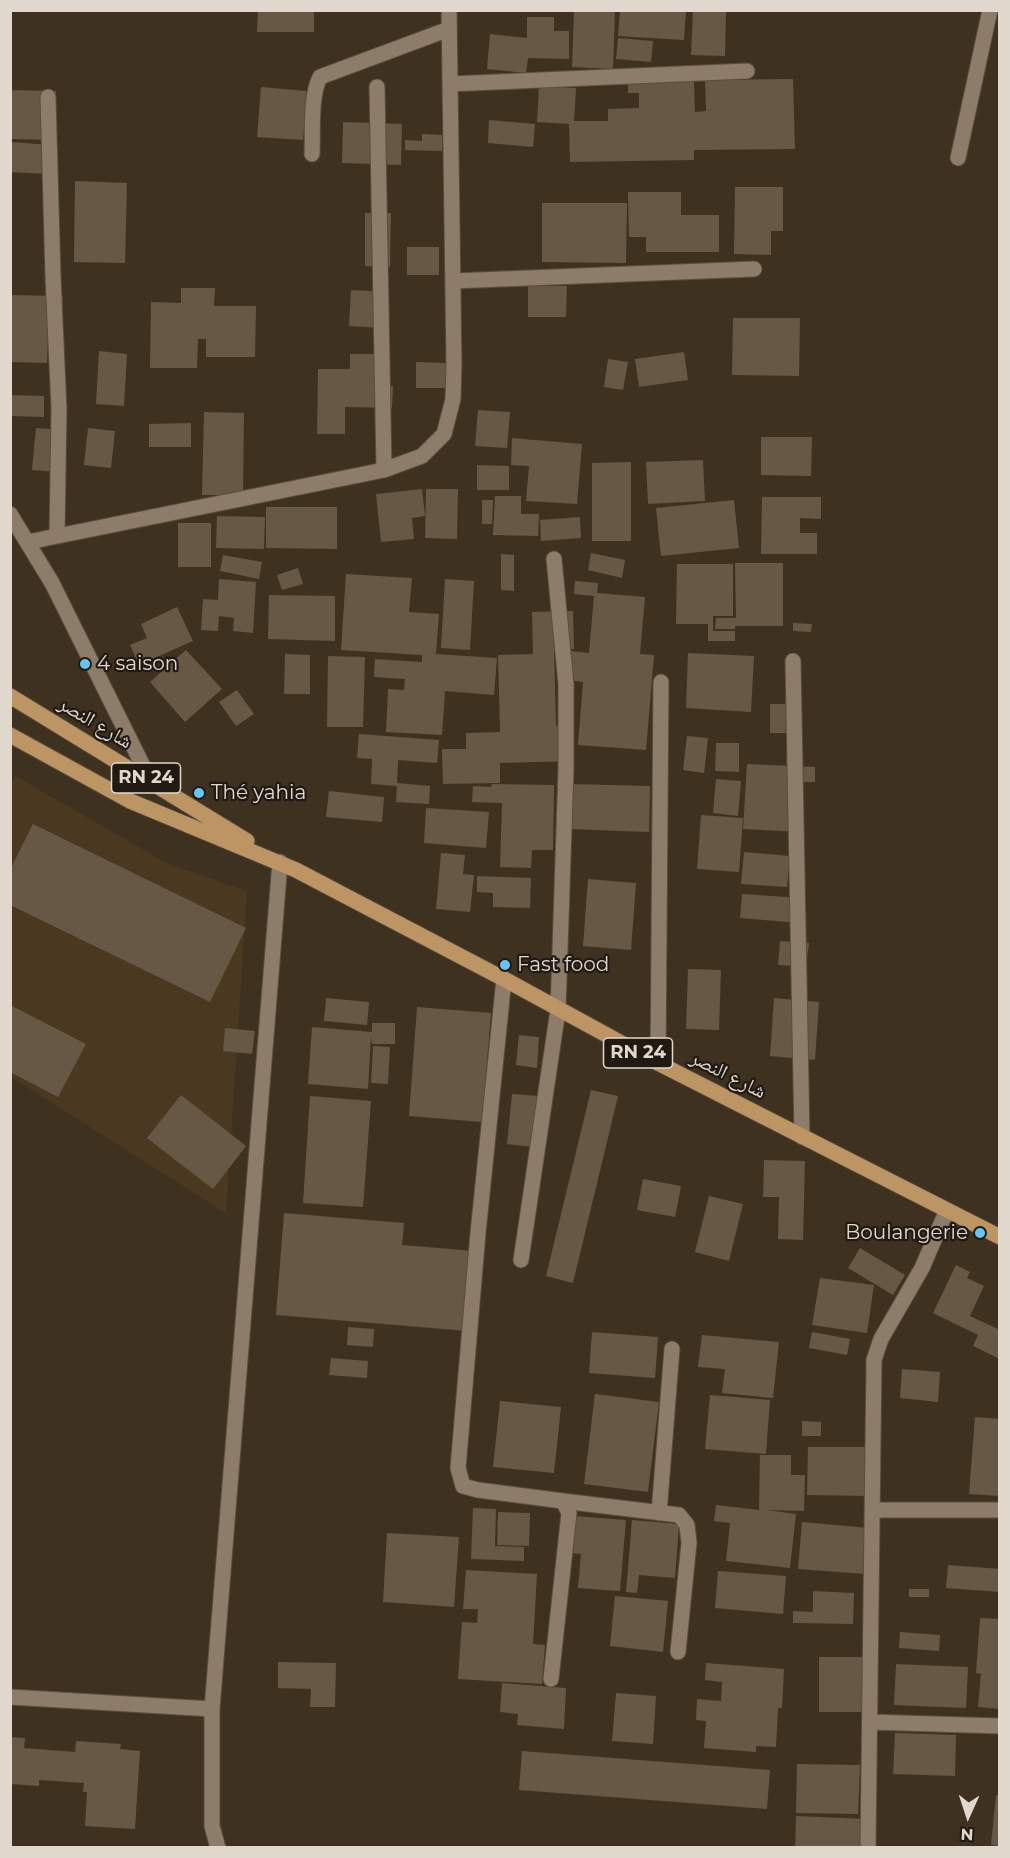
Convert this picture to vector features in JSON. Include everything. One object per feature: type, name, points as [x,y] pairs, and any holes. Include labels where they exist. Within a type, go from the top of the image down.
[{"type":"main road","name":"شارع النصر","points":[[10,696],[280,862],[504,979],[657,1063],[999,1237]]},
{"type":"main road","name":"شارع النصر","points":[[10,735],[130,801],[280,862]]},
{"type":"street","points":[[28,542],[384,470],[422,456],[444,434],[453,399],[454,365],[449,10]]},
{"type":"street","points":[[958,158],[990,10]]},
{"type":"street","points":[[312,154],[316,85],[320,77],[449,29]]},
{"type":"street","points":[[450,84],[747,71]]},
{"type":"street","points":[[377,87],[384,470]]},
{"type":"street","points":[[48,97],[59,410],[57,536]]},
{"type":"street","points":[[453,281],[754,269]]},
{"type":"street","points":[[10,514],[52,583],[150,780]]},
{"type":"street","points":[[521,1260],[558,1010],[566,768],[566,684],[554,559]]},
{"type":"street","points":[[793,661],[802,1137]]},
{"type":"street","points":[[657,1063],[661,682]]},
{"type":"street","points":[[218,1848],[212,1827],[212,1709],[280,862]]},
{"type":"street","points":[[504,979],[478,1233],[458,1468],[462,1486],[478,1490],[679,1515],[687,1525],[689,1543],[678,1652]]},
{"type":"street","points":[[868,1848],[874,1360],[881,1339],[922,1268],[947,1210]]},
{"type":"street","points":[[659,1513],[672,1349]]},
{"type":"street","points":[[551,1679],[569,1513],[563,1501]]},
{"type":"street","points":[[873,1510],[999,1510]]},
{"type":"street","points":[[10,1697],[212,1709]]},
{"type":"street","points":[[870,1722],[999,1726]]},
{"type":"shaded area","points":[[15,776],[170,865],[247,891],[226,1213],[11,1077],[10,784]]},
{"type":"building","points":[[258,10],[314,10],[314,32],[257,32]]},
{"type":"building","points":[[574,10],[615,10],[613,69],[572,67]]},
{"type":"building","points":[[620,10],[686,10],[684,40],[618,36]]},
{"type":"building","points":[[693,10],[726,10],[725,56],[691,55]]},
{"type":"building","points":[[527,17],[554,17],[554,31],[569,31],[569,59],[528,58],[526,73],[487,69],[490,34],[527,38]]},
{"type":"building","points":[[618,38],[653,41],[651,62],[616,59]]},
{"type":"building","points":[[793,79],[795,149],[694,150],[694,160],[570,162],[569,124],[537,122],[539,86],[576,88],[574,121],[608,121],[608,109],[639,108],[639,93],[628,93],[628,82],[694,82],[695,112],[706,111],[705,80]]},
{"type":"building","points":[[261,87],[307,91],[303,140],[257,137]]},
{"type":"building","points":[[10,90],[56,91],[55,140],[10,139]]},
{"type":"building","points":[[489,120],[535,124],[533,147],[488,143]]},
{"type":"building","points":[[343,122],[402,124],[401,165],[342,163]]},
{"type":"building","points":[[422,134],[442,135],[442,151],[405,150],[405,140],[422,141]]},
{"type":"building","points":[[10,142],[51,145],[49,174],[10,172]]},
{"type":"building","points":[[75,181],[127,183],[125,263],[74,262]]},
{"type":"building","points":[[735,187],[783,187],[783,231],[771,231],[771,255],[734,254]]},
{"type":"building","points":[[628,192],[681,192],[681,215],[719,215],[719,252],[646,252],[646,237],[629,237]]},
{"type":"building","points":[[542,203],[627,203],[626,263],[542,262]]},
{"type":"building","points":[[365,213],[391,213],[390,267],[365,266]]},
{"type":"building","points":[[407,247],[439,247],[439,275],[407,275]]},
{"type":"building","points":[[528,286],[567,286],[566,317],[528,317]]},
{"type":"building","points":[[181,288],[215,288],[214,306],[256,306],[255,357],[206,357],[206,339],[198,339],[197,368],[150,368],[151,302],[181,303]]},
{"type":"building","points":[[351,290],[387,292],[384,328],[349,326]]},
{"type":"building","points":[[10,295],[63,296],[63,332],[48,332],[47,363],[10,362]]},
{"type":"building","points":[[733,318],[800,318],[799,376],[732,375]]},
{"type":"building","points":[[99,351],[127,354],[124,406],[96,404]]},
{"type":"building","points":[[684,352],[688,380],[639,387],[635,359]]},
{"type":"building","points":[[350,354],[387,354],[387,386],[393,386],[392,408],[345,407],[345,434],[317,434],[318,369],[350,369]]},
{"type":"building","points":[[608,359],[628,362],[623,390],[604,387]]},
{"type":"building","points":[[416,362],[446,363],[446,388],[416,388]]},
{"type":"building","points":[[10,395],[44,396],[44,417],[10,416]]},
{"type":"building","points":[[478,410],[510,412],[507,448],[475,446]]},
{"type":"building","points":[[204,412],[244,413],[243,495],[202,495]]},
{"type":"building","points":[[191,423],[191,447],[149,447],[149,424]]},
{"type":"building","points":[[36,428],[62,430],[58,472],[32,470]]},
{"type":"building","points":[[88,428],[115,431],[111,468],[84,465]]},
{"type":"building","points":[[761,437],[812,437],[811,476],[761,475]]},
{"type":"building","points":[[512,438],[582,444],[577,504],[526,501],[529,466],[511,465]]},
{"type":"building","points":[[703,460],[705,501],[648,504],[646,462]]},
{"type":"building","points":[[631,462],[631,541],[592,541],[592,463]]},
{"type":"building","points":[[477,465],[509,466],[509,490],[477,490]]},
{"type":"building","points":[[422,489],[425,516],[412,518],[414,539],[381,542],[376,494]]},
{"type":"building","points":[[426,489],[458,489],[457,539],[425,538]]},
{"type":"building","points":[[495,496],[521,496],[521,514],[539,514],[538,536],[493,535]]},
{"type":"building","points":[[762,497],[821,497],[821,519],[800,518],[800,533],[817,533],[817,554],[761,554]]},
{"type":"building","points":[[482,500],[493,500],[492,524],[482,524]]},
{"type":"building","points":[[734,500],[739,548],[661,556],[656,508]]},
{"type":"building","points":[[266,507],[337,507],[337,549],[266,548]]},
{"type":"building","points":[[217,516],[265,517],[264,549],[216,548]]},
{"type":"building","points":[[580,517],[581,538],[541,541],[540,520]]},
{"type":"building","points":[[178,523],[211,523],[211,567],[178,567]]},
{"type":"building","points":[[591,553],[625,560],[622,578],[588,570]]},
{"type":"building","points":[[501,554],[514,555],[514,591],[501,590]]},
{"type":"building","points":[[223,555],[262,562],[259,579],[220,571]]},
{"type":"building","points":[[735,563],[783,563],[783,626],[735,626],[735,629],[715,629],[716,618],[736,618]]},
{"type":"building","points":[[677,564],[733,564],[733,616],[713,616],[713,631],[735,631],[735,641],[708,641],[708,624],[676,624]]},
{"type":"building","points":[[298,568],[303,584],[282,590],[277,575]]},
{"type":"building","points":[[346,574],[412,578],[409,612],[439,614],[436,654],[497,658],[494,695],[445,691],[442,735],[386,732],[388,689],[404,690],[405,679],[374,677],[375,659],[422,662],[422,655],[341,650]]},
{"type":"building","points":[[219,579],[256,582],[253,633],[233,631],[234,618],[219,616],[218,631],[201,630],[203,599],[218,600]]},
{"type":"building","points":[[445,579],[474,581],[470,650],[441,648]]},
{"type":"building","points":[[575,581],[598,583],[597,593],[645,597],[640,654],[654,655],[646,750],[578,745],[583,682],[569,680],[571,651],[589,653],[594,596],[574,594]]},
{"type":"building","points":[[269,595],[335,596],[335,641],[268,639]]},
{"type":"building","points":[[177,607],[193,641],[139,665],[130,645],[147,638],[141,624]]},
{"type":"building","points":[[573,611],[574,649],[554,649],[556,726],[573,726],[574,761],[500,763],[500,783],[443,784],[442,749],[466,749],[466,733],[500,732],[498,655],[533,654],[532,612]]},
{"type":"building","points":[[793,623],[812,624],[811,632],[793,631]]},
{"type":"building","points":[[186,650],[222,689],[185,722],[150,682]]},
{"type":"building","points":[[688,653],[754,656],[751,712],[686,708]]},
{"type":"building","points":[[285,654],[310,655],[310,694],[284,694]]},
{"type":"building","points":[[328,656],[365,657],[363,727],[327,727]]},
{"type":"building","points":[[237,690],[254,714],[236,726],[219,702]]},
{"type":"building","points":[[770,704],[792,704],[792,733],[770,733]]},
{"type":"building","points":[[359,734],[439,740],[437,763],[398,760],[397,783],[430,786],[429,804],[396,802],[397,786],[371,784],[372,759],[357,758]]},
{"type":"building","points":[[687,736],[708,738],[704,773],[683,770]]},
{"type":"building","points":[[716,743],[739,743],[739,772],[715,771]]},
{"type":"building","points":[[747,764],[815,767],[815,782],[803,782],[801,832],[743,829]]},
{"type":"building","points":[[716,779],[741,781],[738,816],[713,813]]},
{"type":"building","points":[[492,784],[554,785],[553,850],[532,850],[531,868],[500,867],[502,803],[472,802],[473,786],[491,787]]},
{"type":"building","points":[[569,784],[650,786],[649,832],[568,829]]},
{"type":"building","points":[[329,791],[384,797],[382,822],[326,817]]},
{"type":"building","points":[[426,808],[489,812],[486,848],[424,843]]},
{"type":"building","points":[[701,815],[743,818],[739,872],[697,869]]},
{"type":"building","points":[[33,824],[246,928],[210,1002],[10,905],[10,870]]},
{"type":"building","points":[[744,852],[790,856],[787,887],[741,884]]},
{"type":"building","points":[[441,853],[465,855],[463,874],[474,875],[470,912],[436,909]]},
{"type":"building","points":[[477,876],[531,878],[530,908],[493,907],[493,893],[477,892]]},
{"type":"building","points":[[588,879],[636,883],[631,950],[583,946]]},
{"type":"building","points":[[742,894],[802,898],[800,923],[740,918]]},
{"type":"building","points":[[780,941],[809,943],[806,967],[778,965]]},
{"type":"building","points":[[688,969],[721,970],[719,1030],[686,1029]]},
{"type":"building","points":[[326,998],[369,1002],[367,1025],[324,1021]]},
{"type":"building","points":[[774,998],[819,1002],[815,1060],[770,1056]]},
{"type":"building","points":[[10,1005],[86,1044],[58,1097],[10,1072]]},
{"type":"building","points":[[417,1007],[491,1013],[482,1122],[409,1116]]},
{"type":"building","points":[[372,1023],[395,1023],[395,1044],[372,1044],[371,1036],[368,1089],[308,1084],[312,1027],[372,1032]]},
{"type":"building","points":[[225,1028],[255,1031],[252,1054],[223,1051]]},
{"type":"building","points":[[519,1035],[539,1037],[537,1068],[516,1065]]},
{"type":"building","points":[[373,1046],[390,1047],[388,1084],[371,1083]]},
{"type":"building","points":[[591,1090],[618,1096],[573,1283],[546,1276]]},
{"type":"building","points":[[512,1094],[539,1096],[534,1147],[507,1144]]},
{"type":"building","points":[[181,1095],[246,1146],[213,1189],[147,1138]]},
{"type":"building","points":[[310,1096],[371,1101],[363,1207],[303,1203]]},
{"type":"building","points":[[764,1160],[805,1161],[803,1240],[778,1239],[779,1197],[763,1197]]},
{"type":"building","points":[[643,1179],[681,1186],[675,1217],[637,1210]]},
{"type":"building","points":[[709,1196],[743,1204],[729,1261],[695,1252]]},
{"type":"building","points":[[284,1213],[404,1223],[402,1245],[474,1251],[467,1331],[276,1315]]},
{"type":"building","points":[[860,1248],[905,1275],[893,1295],[848,1268]]},
{"type":"building","points":[[956,1265],[970,1272],[967,1278],[984,1286],[970,1316],[1000,1330],[1000,1359],[973,1346],[978,1335],[933,1313]]},
{"type":"building","points":[[820,1278],[874,1285],[867,1333],[812,1325]]},
{"type":"building","points":[[348,1327],[374,1329],[373,1347],[347,1345]]},
{"type":"building","points":[[592,1332],[658,1337],[655,1378],[589,1373]]},
{"type":"building","points":[[812,1332],[850,1339],[847,1355],[809,1348]]},
{"type":"building","points":[[702,1335],[779,1342],[773,1398],[722,1393],[725,1369],[698,1367]]},
{"type":"building","points":[[331,1358],[368,1361],[367,1378],[329,1375]]},
{"type":"building","points":[[902,1369],[940,1372],[938,1402],[900,1398]]},
{"type":"building","points":[[595,1394],[659,1402],[648,1492],[584,1484]]},
{"type":"building","points":[[710,1395],[770,1400],[766,1454],[705,1449]]},
{"type":"building","points":[[500,1401],[561,1407],[554,1473],[493,1467]]},
{"type":"building","points":[[975,1417],[1000,1419],[1000,1496],[969,1494]]},
{"type":"building","points":[[802,1421],[821,1422],[821,1436],[802,1436]]},
{"type":"building","points":[[808,1447],[868,1447],[868,1496],[807,1495]]},
{"type":"building","points":[[760,1455],[791,1455],[791,1475],[805,1475],[804,1511],[767,1510],[796,1514],[790,1568],[726,1561],[730,1523],[714,1521],[716,1505],[759,1510]]},
{"type":"building","points":[[473,1508],[496,1509],[495,1546],[524,1547],[524,1561],[471,1559]]},
{"type":"building","points":[[498,1512],[530,1513],[529,1546],[497,1545]]},
{"type":"building","points":[[574,1516],[626,1520],[620,1591],[578,1588],[581,1554],[571,1553]]},
{"type":"building","points":[[632,1520],[679,1524],[675,1578],[639,1575],[637,1593],[626,1592]]},
{"type":"building","points":[[802,1522],[869,1528],[865,1574],[798,1569]]},
{"type":"building","points":[[387,1533],[459,1537],[454,1607],[383,1602]]},
{"type":"building","points":[[948,1565],[1000,1569],[1000,1592],[946,1588]]},
{"type":"building","points":[[466,1570],[537,1574],[533,1644],[545,1645],[542,1684],[458,1679],[462,1622],[477,1623],[478,1609],[463,1609]]},
{"type":"building","points":[[718,1571],[786,1576],[783,1614],[715,1608]]},
{"type":"building","points":[[909,1589],[929,1589],[929,1597],[909,1597]]},
{"type":"building","points":[[813,1591],[854,1593],[853,1624],[793,1623],[793,1611],[813,1612]]},
{"type":"building","points":[[615,1596],[668,1601],[663,1652],[610,1646]]},
{"type":"building","points":[[980,1618],[1000,1619],[1000,1709],[978,1707],[981,1674],[976,1673]]},
{"type":"building","points":[[900,1632],[940,1635],[939,1651],[899,1648]]},
{"type":"building","points":[[819,1657],[866,1657],[865,1712],[819,1712]]},
{"type":"building","points":[[278,1662],[336,1663],[335,1707],[310,1707],[311,1689],[278,1688]]},
{"type":"building","points":[[706,1663],[784,1669],[782,1708],[778,1708],[776,1747],[756,1746],[756,1752],[704,1748],[706,1721],[696,1720],[697,1699],[721,1701],[722,1682],[705,1680]]},
{"type":"building","points":[[896,1664],[968,1667],[966,1708],[894,1705]]},
{"type":"building","points":[[502,1683],[566,1688],[564,1729],[517,1725],[518,1714],[500,1712]]},
{"type":"building","points":[[616,1693],[656,1696],[653,1744],[612,1741]]},
{"type":"building","points":[[895,1733],[956,1735],[955,1776],[893,1774]]},
{"type":"building","points":[[10,1737],[25,1738],[24,1748],[75,1752],[76,1741],[121,1744],[120,1749],[140,1751],[135,1829],[85,1826],[87,1792],[83,1792],[84,1783],[39,1780],[39,1786],[10,1784]]},
{"type":"building","points":[[522,1751],[770,1770],[767,1809],[519,1790]]},
{"type":"building","points":[[797,1764],[860,1765],[858,1814],[796,1813]]},
{"type":"building","points":[[996,1795],[1000,1796],[1000,1846],[991,1845]]},
{"type":"building","points":[[796,1816],[865,1819],[864,1848],[795,1848]]},
{"type":"place","name":"4 saison","points":[[85,664]]},
{"type":"place","name":"Thé yahia","points":[[199,793]]},
{"type":"place","name":"Fast food","points":[[505,965]]},
{"type":"place","name":"Boulangerie","points":[[980,1233]]}]
